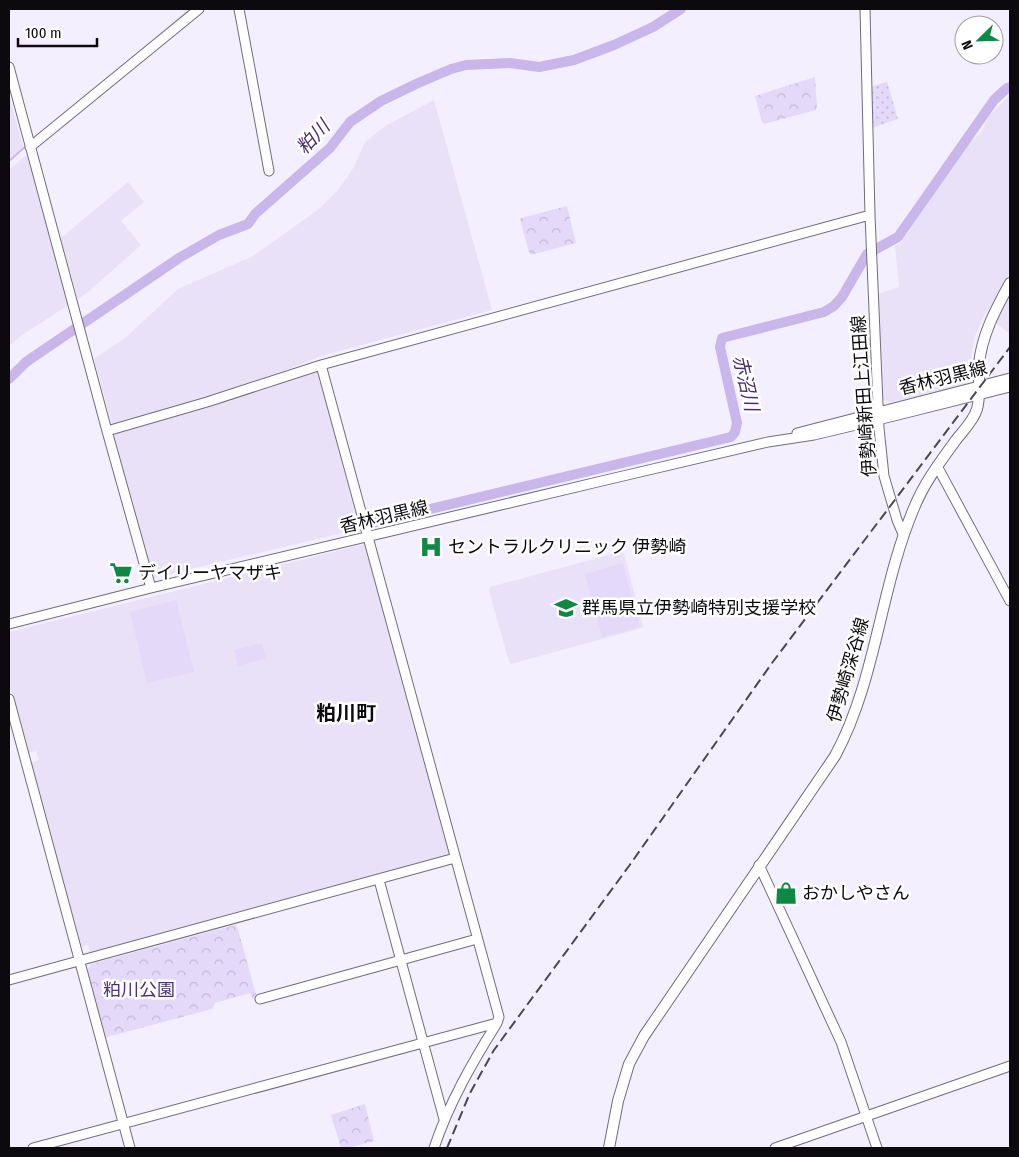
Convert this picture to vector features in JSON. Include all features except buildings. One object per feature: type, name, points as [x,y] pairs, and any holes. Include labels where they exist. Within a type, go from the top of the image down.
[{"type":"main road","name":"伊勢崎深谷線","points":[[609,1148],[618,1101],[629,1064],[644,1036],[835,756],[847,733],[858,707],[884,601],[903,534],[914,506],[937,466],[977,410],[979,362],[984,336],[1010,283]]},
{"type":"street","points":[[30,147],[199,9]]},
{"type":"street","points":[[239,9],[269,171]]},
{"type":"street","name":"伊勢崎新田上江田線","points":[[865,9],[871,249],[879,416],[884,476],[903,534]]},
{"type":"street","points":[[9,68],[152,588]]},
{"type":"street","points":[[107,430],[207,402],[321,365],[870,214]]},
{"type":"street","points":[[321,365],[499,1017],[466,1073],[444,1119],[434,1148]]},
{"type":"street","name":"香林羽黒線","points":[[978,391],[1010,378]]},
{"type":"street","name":"香林羽黒線","points":[[9,624],[152,588],[768,442],[814,427],[879,416],[978,391],[1010,387]]},
{"type":"street","points":[[937,466],[1010,601]]},
{"type":"street","points":[[9,699],[34,786],[79,962],[130,1148]]},
{"type":"street","points":[[9,980],[455,858]]},
{"type":"street","points":[[759,865],[841,1042],[877,1148]]},
{"type":"street","points":[[379,880],[444,1119]]},
{"type":"street","points":[[260,999],[477,939]]},
{"type":"street","points":[[33,1148],[497,1023]]},
{"type":"street","points":[[775,1148],[1010,1066]]},
{"type":"shaded area","points":[[9,95],[23,147],[9,159]]},
{"type":"shaded area","points":[[1010,95],[1010,271],[975,336],[969,379],[965,385],[892,402],[883,400],[878,294],[899,287],[895,246],[900,244],[969,143],[981,133],[989,116]]},
{"type":"shaded area","points":[[434,100],[492,310],[321,356],[244,387],[112,424],[94,359],[125,338],[178,289],[253,256],[319,209],[338,190],[354,167],[365,142],[385,126]]},
{"type":"shaded area","points":[[25,156],[28,157],[68,303],[67,306],[22,335],[9,346],[9,170]]},
{"type":"shaded area","points":[[128,182],[144,202],[121,221],[141,245],[78,299],[61,238]]},
{"type":"shaded area","points":[[1010,295],[1010,334],[996,323]]},
{"type":"shaded area","points":[[318,370],[359,529],[153,578],[112,433],[262,389]]},
{"type":"shaded area","points":[[365,544],[450,854],[90,953],[88,945],[82,947],[30,763],[39,760],[36,751],[28,753],[9,684],[9,632]]},
{"type":"shaded area","name":"群馬県立伊勢崎特別支援学校","points":[[623,551],[642,628],[511,664],[509,662],[489,590],[490,587]]},
{"type":"green space","points":[[815,77],[816,110],[764,124],[762,122],[755,96]]},
{"type":"green space","points":[[887,82],[898,119],[872,128],[870,87]]},
{"type":"green space","points":[[567,206],[576,243],[531,255],[521,218]]},
{"type":"green space","points":[[623,563],[640,627],[602,637],[585,574]]},
{"type":"green space","points":[[176,600],[194,672],[147,683],[130,612]]},
{"type":"green space","points":[[262,643],[266,658],[238,666],[234,650]]},
{"type":"green space","name":"粕川公園","points":[[237,926],[256,994],[255,997],[252,998],[250,993],[215,1003],[212,1009],[107,1037],[104,1036],[87,971],[91,964]]},
{"type":"green space","points":[[365,1104],[374,1141],[341,1148],[331,1115]]},
{"type":"waterway","points":[[128,62],[191,9]]},
{"type":"waterway","name":"粕川","points":[[9,379],[26,362],[179,258],[219,235],[248,224],[255,214],[330,148],[350,122],[381,101],[451,69],[466,65],[510,63],[539,67],[574,60],[614,45],[653,27],[681,9]]},
{"type":"waterway","name":"赤沼川","points":[[372,523],[731,437],[735,432],[737,423],[720,347],[722,338],[824,312],[834,306],[842,297],[867,254],[898,237],[994,100],[1010,87]]},
{"type":"waterway","points":[[9,161],[26,146]]},
{"type":"railway","points":[[447,1148],[470,1093],[494,1050],[629,866],[772,663],[1010,347]]},
{"type":"place","name":"セントラルクリニック 伊勢崎","points":[[431,547]]},
{"type":"place","name":"デイリーヤマザキ","points":[[121,573]]},
{"type":"place","name":"群馬県立伊勢崎特別支援学校","points":[[566,608]]},
{"type":"place","name":"おかしやさん","points":[[786,893]]},
{"type":"district","name":"粕川町","points":[[346,713]]}]
